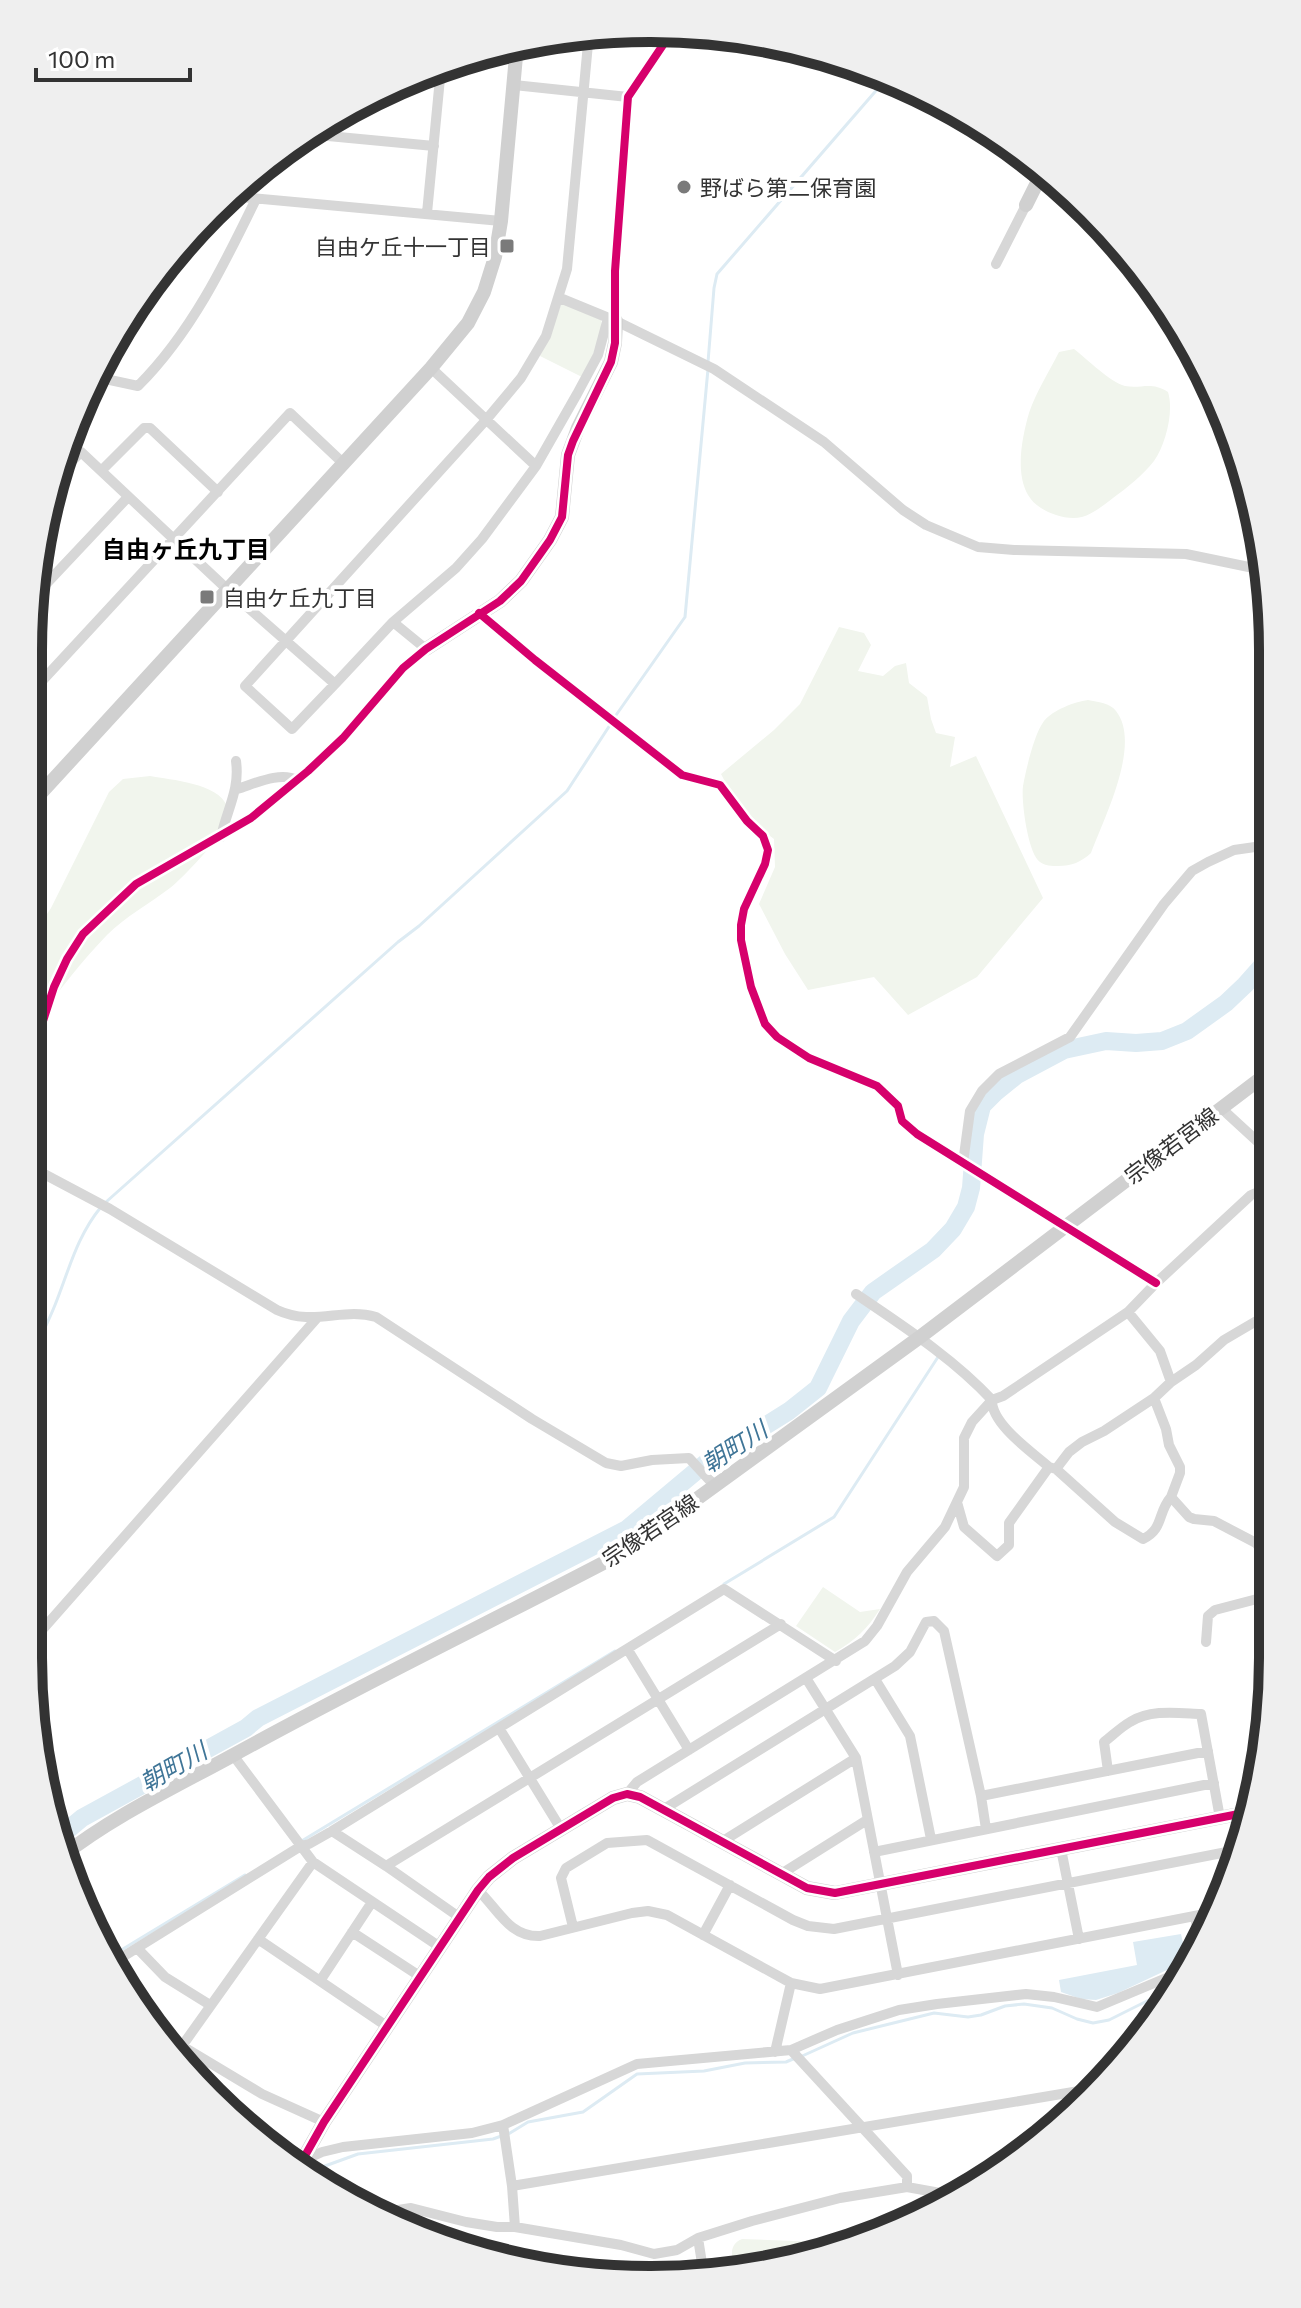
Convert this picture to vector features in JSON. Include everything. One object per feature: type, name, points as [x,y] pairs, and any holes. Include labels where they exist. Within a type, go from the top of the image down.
[{"type":"street","points":[[42,1024],[54,987],[83,934],[136,884],[251,818],[297,780],[343,738],[403,668],[426,649],[500,601],[521,581],[550,540],[562,517],[568,455],[611,362],[615,343],[612,320],[628,97],[665,42]]},
{"type":"street","points":[[588,45],[567,269],[546,336],[521,378],[486,420],[245,686],[292,729],[393,622],[456,568],[482,539],[536,466],[598,355],[612,320]]},
{"type":"street","points":[[42,792],[344,464],[453,344],[468,323],[484,292],[495,257],[516,58]]},
{"type":"street","points":[[427,213],[439,80]]},
{"type":"street","points":[[514,85],[628,97]]},
{"type":"street","points":[[327,136],[434,146]]},
{"type":"street","points":[[996,264],[1038,182]]},
{"type":"street","points":[[244,198],[501,221]]},
{"type":"street","points":[[106,379],[138,386],[149,375],[200,307],[256,199]]},
{"type":"street","points":[[560,298],[714,369],[824,442],[903,510],[926,525],[978,547],[1186,554],[1253,568]]},
{"type":"street","points":[[431,368],[536,466]]},
{"type":"street","points":[[42,681],[290,413],[344,464]]},
{"type":"street","points":[[101,471],[144,428],[150,428],[218,492]]},
{"type":"street","points":[[72,461],[81,452],[228,590],[335,684]]},
{"type":"street","points":[[46,584],[128,497]]},
{"type":"street","points":[[479,613],[682,775],[720,785],[747,821],[763,836],[768,850],[765,864],[744,909],[741,940],[751,987],[765,1024],[777,1037],[809,1058],[877,1086],[898,1106],[902,1121],[917,1134],[1156,1283]]},
{"type":"street","points":[[393,622],[426,649]]},
{"type":"street","points":[[221,837],[237,789],[236,761]]},
{"type":"street","points":[[237,789],[260,780],[292,777],[297,780]]},
{"type":"street","points":[[963,1163],[970,1111],[982,1091],[999,1074],[1070,1037],[1164,904],[1192,871],[1234,850],[1259,846]]},
{"type":"street","name":"宗像若宮線","points":[[73,1849],[127,1813],[349,1692],[611,1559],[920,1337],[1259,1080]]},
{"type":"street","points":[[1221,1108],[1259,1143]]},
{"type":"street","points":[[42,1173],[110,1209],[292,1317],[317,1318],[362,1313],[376,1317],[532,1419],[606,1463],[621,1466],[689,1458],[715,1486]]},
{"type":"street","points":[[627,1794],[637,1782],[865,1641],[877,1626],[907,1572],[945,1527],[964,1487],[964,1438],[972,1422],[992,1400],[1003,1396],[1128,1312],[1251,1195],[1259,1192]]},
{"type":"street","points":[[856,1294],[920,1337],[980,1388],[992,1400],[992,1408],[1004,1427],[1115,1522],[1143,1539],[1158,1528],[1165,1504],[1180,1473],[1154,1398]]},
{"type":"street","points":[[1128,1312],[1160,1351],[1171,1382]]},
{"type":"street","points":[[42,1630],[317,1318]]},
{"type":"street","points":[[957,1502],[964,1527],[997,1556],[1009,1545],[1009,1523],[1069,1452],[1154,1398],[1224,1340],[1259,1319]]},
{"type":"street","points":[[1171,1497],[1189,1517],[1214,1521],[1259,1547]]},
{"type":"street","points":[[122,1958],[724,1589],[836,1661]]},
{"type":"street","points":[[1206,1642],[1208,1616],[1215,1610],[1259,1600]]},
{"type":"street","points":[[664,1809],[895,1666],[910,1652],[926,1622],[934,1621],[944,1631],[986,1829]]},
{"type":"street","points":[[386,1866],[781,1624]]},
{"type":"street","points":[[628,1650],[689,1750]]},
{"type":"street","points":[[806,1678],[856,1758],[898,1975]]},
{"type":"street","points":[[875,1679],[910,1736],[931,1839]]},
{"type":"street","points":[[1108,1771],[1104,1742],[1130,1722],[1165,1712],[1201,1714],[1220,1818]]},
{"type":"street","points":[[499,1728],[561,1829]]},
{"type":"street","points":[[981,1796],[1208,1751]]},
{"type":"street","points":[[233,1755],[313,1862],[440,1947]]},
{"type":"street","points":[[723,1841],[856,1758]]},
{"type":"street","points":[[874,1852],[1214,1783]]},
{"type":"street","points":[[302,2156],[459,1917],[489,1877],[513,1858],[603,1802],[627,1794],[640,1797],[807,1888],[835,1893],[1238,1814]]},
{"type":"street","points":[[781,1874],[867,1820]]},
{"type":"street","points":[[332,1831],[459,1917]]},
{"type":"street","points":[[573,1927],[561,1878],[566,1868],[607,1843],[647,1840],[808,1926],[834,1929],[1227,1852]]},
{"type":"street","points":[[1061,1849],[1079,1939]]},
{"type":"street","points":[[182,2046],[313,1862]]},
{"type":"street","points":[[703,1935],[730,1885]]},
{"type":"street","points":[[478,1890],[519,1933],[529,1936],[648,1911],[667,1915],[791,1983],[820,1989],[1202,1915]]},
{"type":"street","points":[[320,1981],[372,1902]]},
{"type":"street","points":[[1195,1916],[1197,1926]]},
{"type":"street","points":[[352,1932],[421,1977]]},
{"type":"street","points":[[258,1939],[388,2027]]},
{"type":"street","points":[[137,1948],[165,1977],[210,2005]]},
{"type":"street","points":[[307,2159],[343,2147],[472,2133],[503,2125],[637,2064],[791,2050],[837,2030],[899,2010],[1026,1994],[1097,2007],[1167,1977]]},
{"type":"street","points":[[775,2052],[791,1983]]},
{"type":"street","points":[[183,2047],[262,2094],[324,2122]]},
{"type":"street","points":[[791,2050],[907,2176],[907,2187]]},
{"type":"street","points":[[512,2186],[1078,2091]]},
{"type":"street","points":[[503,2125],[515,2227]]},
{"type":"street","points":[[397,2210],[411,2208],[466,2222],[621,2245],[654,2254],[677,2250],[698,2238],[739,2224],[840,2198],[907,2187],[939,2193]]},
{"type":"street","points":[[698,2238],[702,2264]]},
{"type":"shaded area","points":[[566,303],[601,319],[599,342],[582,377],[540,356],[561,305]]},
{"type":"shaded area","points":[[1074,349],[1119,384],[1156,387],[1168,392],[1170,408],[1165,437],[1150,466],[1098,509],[1082,517],[1071,518],[1050,513],[1032,500],[1025,490],[1022,477],[1021,451],[1035,397],[1059,352]]},
{"type":"shaded area","points":[[839,627],[864,633],[871,645],[858,671],[883,676],[895,666],[906,663],[909,683],[927,697],[936,733],[955,737],[950,767],[976,756],[1043,898],[977,977],[908,1015],[874,977],[808,990],[759,904],[775,867],[774,839],[742,814],[721,774],[800,704]]},
{"type":"shaded area","points":[[1088,700],[1113,708],[1123,725],[1125,742],[1118,781],[1091,853],[1072,864],[1046,865],[1036,857],[1026,827],[1023,786],[1028,762],[1044,721],[1064,707]]},
{"type":"shaded area","points":[[150,776],[204,787],[222,798],[227,806],[227,824],[176,883],[107,935],[42,1013],[42,922],[109,792],[123,779]]},
{"type":"shaded area","points":[[823,1587],[860,1612],[880,1609],[860,1634],[835,1652],[796,1626]]},
{"type":"shaded area","points":[[1181,1934],[1184,1949],[1173,1968],[1118,1993],[1096,2000],[1061,1992],[1059,1980],[1137,1965],[1133,1942]]},
{"type":"shaded area","points":[[738,2241],[819,2242],[733,2260],[733,2248]]},
{"type":"waterway","points":[[708,362],[717,274],[879,87]]},
{"type":"waterway","points":[[614,718],[685,617],[708,369]]},
{"type":"waterway","points":[[106,1202],[567,791],[610,725]]},
{"type":"waterway","name":"朝町川","points":[[67,1830],[82,1818],[246,1728],[258,1718],[627,1529],[707,1462],[789,1411],[818,1388],[851,1321],[873,1292],[933,1250],[953,1229],[966,1207],[971,1188],[975,1134],[982,1106],[996,1092],[1017,1075],[1064,1050],[1106,1041],[1162,1041],[1187,1031],[1226,1003],[1259,969]]},
{"type":"waterway","points":[[42,1333],[80,1242],[101,1207]]},
{"type":"waterway","points":[[724,1584],[834,1517],[938,1357]]},
{"type":"waterway","points":[[300,1842],[615,1651]]},
{"type":"waterway","points":[[118,1952],[245,1875]]},
{"type":"waterway","points":[[800,2057],[853,2033],[934,2013],[968,2017],[1024,2004],[1052,2008],[1093,2023],[1109,2020],[1155,1997]]},
{"type":"waterway","points":[[320,2168],[358,2154],[493,2139],[528,2122],[583,2112],[637,2074],[704,2071],[745,2063],[786,2062],[793,2059]]},
{"type":"cycle path","points":[[42,1024],[54,987],[83,934],[136,884],[251,818],[308,771],[343,738],[403,668],[426,649],[500,601],[521,581],[550,540],[562,517],[568,455],[611,362],[615,343],[615,271],[628,97],[665,42]]},
{"type":"cycle path","points":[[479,613],[682,775],[720,785],[747,821],[763,836],[768,850],[765,864],[744,909],[741,940],[751,987],[765,1024],[777,1037],[809,1058],[877,1086],[898,1106],[902,1121],[917,1134],[1156,1283]]},
{"type":"cycle path","points":[[304,2157],[324,2122],[489,1877],[513,1858],[613,1798],[627,1794],[640,1797],[807,1888],[835,1893],[1238,1814]]},
{"type":"place","name":"野ばら第二保育園","points":[[684,187]]},
{"type":"place","name":"自由ケ丘十一丁目","points":[[507,246]]},
{"type":"place","name":"自由ケ丘九丁目","points":[[207,597]]},
{"type":"district","name":"自由ヶ丘九丁目","points":[[186,548]]}]
